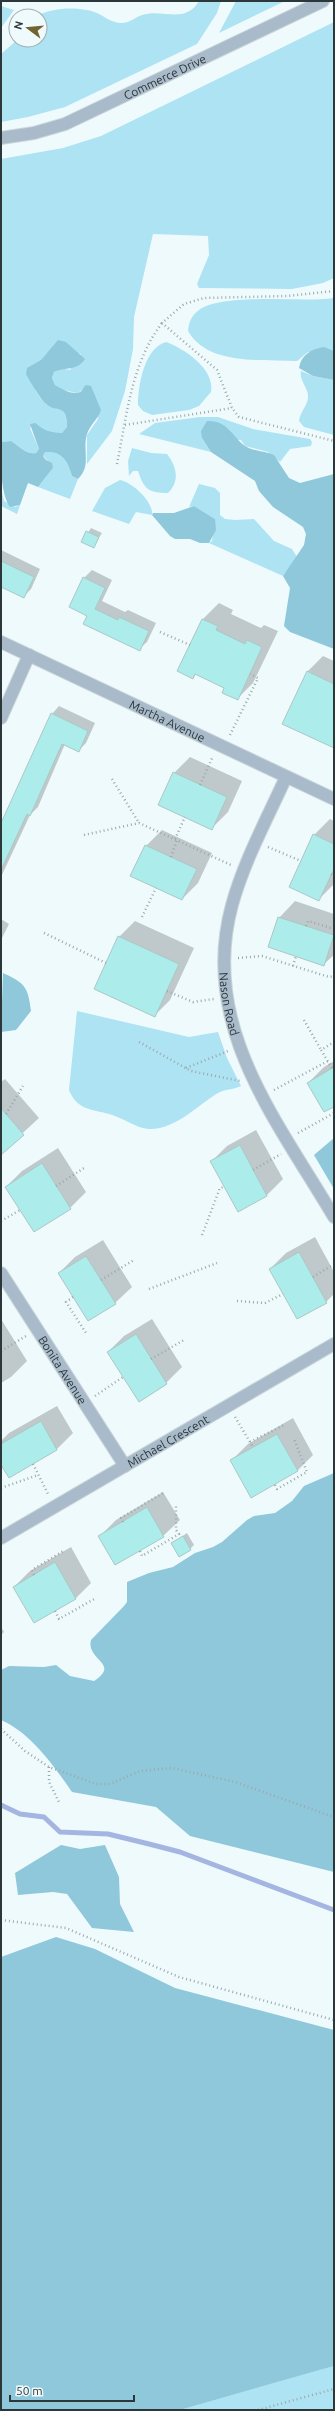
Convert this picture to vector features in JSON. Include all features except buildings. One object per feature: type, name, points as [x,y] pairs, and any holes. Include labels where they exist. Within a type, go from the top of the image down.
[{"type":"street","name":"Commerce Drive","points":[[1,138],[34,134],[65,124],[323,1]]},
{"type":"street","name":"Martha Avenue","points":[[1,642],[334,799]]},
{"type":"street","points":[[1,718],[29,655]]},
{"type":"street","name":"Nason Road","points":[[286,777],[244,871],[232,906],[224,958],[225,997],[238,1047],[255,1084],[334,1217]]},
{"type":"street","name":"Bonita Avenue","points":[[1,1273],[125,1466]]},
{"type":"street","name":"Michael Crescent","points":[[1,1538],[334,1344]]},
{"type":"path","points":[[117,464],[137,369],[151,338],[162,323],[178,307],[204,298],[287,296],[334,292]]},
{"type":"path","points":[[162,323],[217,370],[232,408],[239,417],[334,441]]},
{"type":"path","points":[[125,424],[232,408]]},
{"type":"path","points":[[160,632],[190,645]]},
{"type":"path","points":[[200,785],[258,678],[250,674]]},
{"type":"path","points":[[112,779],[139,823],[244,871]]},
{"type":"path","points":[[171,857],[185,817]]},
{"type":"path","points":[[84,835],[139,823]]},
{"type":"path","points":[[257,842],[301,861]]},
{"type":"path","points":[[142,917],[156,888]]},
{"type":"path","points":[[306,926],[308,921],[334,929]]},
{"type":"path","points":[[44,933],[106,963]]},
{"type":"path","points":[[224,958],[262,956],[329,977],[334,976]]},
{"type":"path","points":[[293,966],[296,956]]},
{"type":"path","points":[[167,991],[193,1002],[225,997]]},
{"type":"path","points":[[304,1020],[332,1068]]},
{"type":"path","points":[[139,1042],[185,1068],[255,1084]]},
{"type":"path","points":[[321,1050],[334,1042]]},
{"type":"path","points":[[185,1068],[238,1047]]},
{"type":"path","points":[[262,1096],[328,1061]]},
{"type":"path","points":[[6,1114],[23,1086]]},
{"type":"path","points":[[253,1170],[334,1113]]},
{"type":"path","points":[[56,1186],[84,1168]]},
{"type":"path","points":[[202,1235],[220,1188],[224,1187]]},
{"type":"path","points":[[1,1221],[20,1210]]},
{"type":"path","points":[[101,1280],[134,1260]]},
{"type":"path","points":[[149,1289],[217,1263]]},
{"type":"path","points":[[313,1277],[334,1264]]},
{"type":"path","points":[[237,1301],[265,1303],[283,1294]]},
{"type":"path","points":[[73,1298],[66,1302],[86,1333]]},
{"type":"path","points":[[1,1351],[37,1329]]},
{"type":"path","points":[[151,1359],[184,1340]]},
{"type":"path","points":[[85,1403],[123,1377]]},
{"type":"path","points":[[228,1406],[253,1447]]},
{"type":"path","points":[[250,1442],[284,1425]]},
{"type":"path","points":[[275,1485],[277,1489],[308,1472],[294,1439]]},
{"type":"path","points":[[33,1464],[54,1508]]},
{"type":"path","points":[[1,1488],[38,1475]]},
{"type":"path","points":[[123,1522],[121,1518],[163,1493]]},
{"type":"path","points":[[140,1551],[142,1556],[179,1534],[176,1530],[176,1504]]},
{"type":"path","points":[[34,1575],[32,1570],[65,1550]]},
{"type":"path","points":[[55,1611],[59,1619],[96,1598]]},
{"type":"path","points":[[1,1729],[26,1751],[49,1767],[100,1785],[117,1782],[144,1770],[172,1768],[235,1782],[334,1817]]},
{"type":"path","points":[[49,1767],[49,1782],[59,1802]]},
{"type":"path","points":[[1,1920],[66,1928],[178,1977],[334,2020]]},
{"type":"path","points":[[258,2410],[334,2389]]},
{"type":"shaded area","points":[[199,1],[221,1],[217,13],[197,44],[65,107],[28,117],[1,122],[1,54],[8,48],[48,48],[48,12],[67,8],[83,9],[97,13],[114,22],[123,23],[150,13],[180,14],[193,8]]},
{"type":"shaded area","points":[[236,1],[285,1],[219,33]]},
{"type":"shaded area","points":[[1,6],[8,8],[8,18],[1,28]]},
{"type":"shaded area","points":[[334,22],[334,278],[323,283],[292,289],[199,288],[197,284],[209,255],[208,236],[153,234],[134,317],[133,349],[125,391],[112,431],[87,464],[87,435],[98,419],[90,386],[77,393],[63,390],[55,385],[52,378],[54,372],[61,368],[70,370],[81,354],[76,353],[66,342],[46,354],[28,378],[44,402],[63,411],[65,414],[67,428],[62,433],[54,432],[48,431],[36,423],[30,428],[39,449],[36,453],[29,453],[11,441],[1,442],[1,159],[63,148],[101,136]]},
{"type":"shaded area","points":[[334,298],[334,351],[308,352],[297,361],[252,360],[222,355],[209,350],[197,342],[188,331],[192,317],[199,310],[210,305],[226,301]]},
{"type":"shaded area","points":[[58,340],[66,342],[85,359],[78,366],[54,372],[52,378],[55,385],[74,393],[81,391],[86,385],[91,386],[101,410],[87,434],[85,468],[78,479],[72,476],[69,466],[64,458],[56,453],[45,452],[43,456],[46,460],[52,463],[53,468],[38,487],[28,483],[20,505],[10,507],[4,494],[1,467],[1,442],[11,441],[29,453],[36,453],[39,449],[30,424],[36,423],[48,431],[62,433],[67,427],[67,419],[63,411],[53,408],[45,403],[26,374],[27,368],[41,360]]},
{"type":"shaded area","points":[[166,342],[190,355],[204,368],[211,384],[211,392],[199,406],[189,410],[152,415],[143,411],[138,405],[139,388],[147,360],[158,346]]},
{"type":"shaded area","points":[[324,347],[334,351],[334,380],[313,376],[299,368],[300,363],[307,353]]},
{"type":"shaded area","points":[[301,371],[313,376],[334,380],[334,435],[304,427],[299,421],[308,399],[308,395],[301,377]]},
{"type":"shaded area","points":[[200,417],[218,417],[253,429],[310,439],[312,442],[311,446],[290,449],[280,462],[268,452],[245,446],[241,440],[202,438],[211,452],[139,434],[155,423]]},
{"type":"shaded area","points":[[207,421],[220,423],[229,429],[240,442],[248,448],[274,455],[289,478],[300,483],[334,474],[334,649],[290,632],[284,626],[290,588],[283,576],[304,545],[306,534],[303,527],[273,507],[259,491],[255,481],[211,452],[202,438],[201,431]]},
{"type":"shaded area","points":[[132,448],[151,453],[167,454],[173,464],[176,474],[174,484],[168,493],[151,491],[148,489],[142,482],[138,471],[133,471],[129,476],[128,461]]},
{"type":"shaded area","points":[[45,452],[56,453],[64,458],[69,466],[72,476],[78,479],[70,499],[38,487],[53,468],[43,455]]},
{"type":"shaded area","points":[[120,480],[130,484],[141,493],[150,504],[152,515],[136,512],[129,524],[92,511],[105,488]]},
{"type":"shaded area","points":[[199,484],[215,488],[220,493],[220,515],[225,519],[254,519],[274,541],[292,549],[297,557],[283,576],[209,543],[212,541],[215,519],[194,506],[189,507]]},
{"type":"shaded area","points":[[1,488],[4,501],[15,507],[20,505],[17,514],[1,506]]},
{"type":"shaded area","points":[[194,506],[215,519],[216,530],[209,543],[200,543],[190,539],[175,539],[170,536],[152,515],[153,513],[174,513]]},
{"type":"shaded area","points":[[3,973],[21,983],[27,991],[31,1011],[16,1030],[1,1032]]},
{"type":"shaded area","points":[[77,1011],[189,1037],[218,1032],[227,1058],[241,1086],[218,1093],[186,1116],[159,1128],[144,1128],[134,1125],[114,1115],[85,1108],[72,1097],[69,1090]]},
{"type":"shaded area","points":[[334,1138],[334,1189],[314,1155]]},
{"type":"shaded area","points":[[334,1473],[334,1872],[190,1836],[156,1807],[72,1792],[41,1751],[22,1733],[1,1720],[1,1670],[9,1666],[44,1667],[56,1665],[70,1676],[94,1681],[101,1675],[104,1670],[104,1666],[93,1653],[91,1640],[127,1602],[127,1582],[149,1573],[173,1567],[195,1553],[213,1547],[222,1542],[247,1520],[254,1516],[275,1513],[292,1501],[304,1486]]},
{"type":"shaded area","points":[[61,1845],[80,1849],[105,1845],[119,1877],[120,1904],[134,1932],[92,1928],[67,1894],[53,1892],[18,1895],[15,1873]]},
{"type":"shaded area","points":[[56,1937],[95,1949],[175,1988],[334,2030],[334,2366],[180,2410],[1,2410],[1,1957]]},
{"type":"shaded area","points":[[334,2366],[334,2410],[180,2410]]},
{"type":"waterway","points":[[1,1805],[20,1814],[44,1817],[60,1832],[108,1834],[180,1852],[334,1910]]}]
